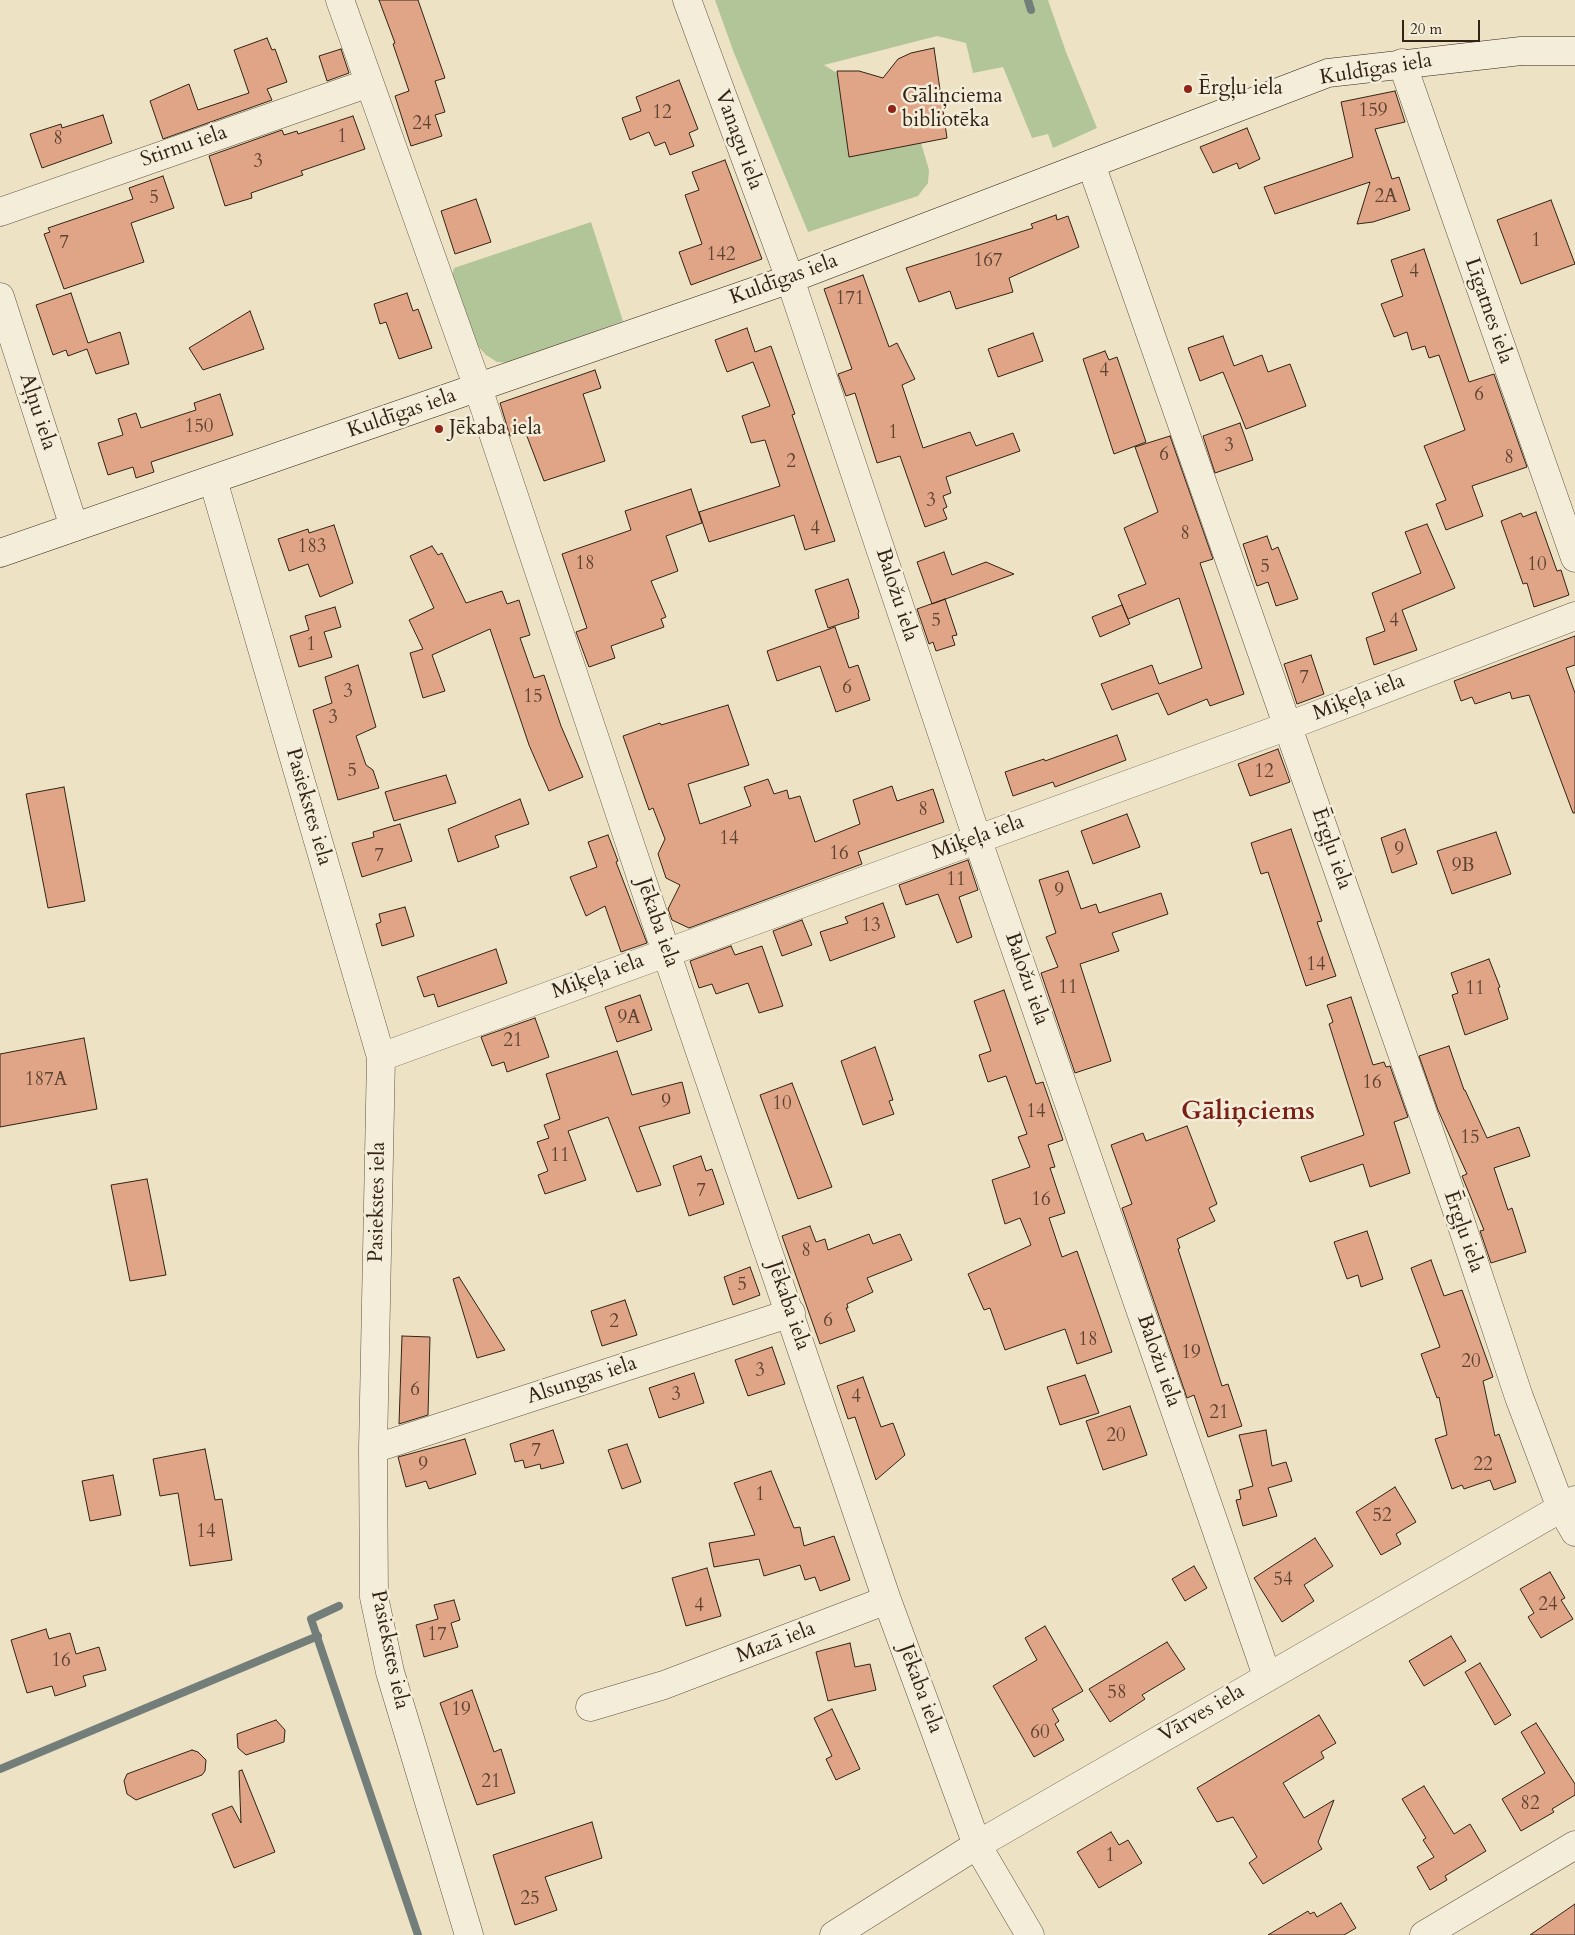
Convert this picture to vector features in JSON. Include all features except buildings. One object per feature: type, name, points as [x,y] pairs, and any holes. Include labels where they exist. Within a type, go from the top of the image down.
[{"type":"street","name":"Jēkaba iela","points":[[340,0],[478,388],[666,952],[791,1313],[887,1600],[977,1845],[1030,1935]]},
{"type":"street","name":"Vanagu iela","points":[[686,0],[790,279]]},
{"type":"street","name":"Kuldīgas iela","points":[[0,553],[790,279],[1328,73],[1402,63],[1521,51],[1575,51]]},
{"type":"street","name":"Līgatnes iela","points":[[1402,63],[1575,558]]},
{"type":"street","name":"Stirnu iela","points":[[0,212],[369,83]]},
{"type":"street","name":"Ērgļu iela","points":[[1091,164],[1288,726],[1519,1397],[1568,1504],[1575,1532]]},
{"type":"street","name":"Baložu iela","points":[[790,279],[977,838],[1267,1676]]},
{"type":"street","name":"Aļņu iela","points":[[0,297],[74,527]]},
{"type":"street","name":"Pasiekstes iela","points":[[213,480],[381,1057],[373,1449],[374,1597],[390,1672],[469,1935]]},
{"type":"street","name":"Miķeļa iela","points":[[381,1057],[1288,726],[1575,616]]},
{"type":"street","name":"Alsungas iela","points":[[373,1449],[791,1313]]},
{"type":"street","name":"Vārves iela","points":[[834,1935],[977,1845],[1568,1504]]},
{"type":"street","name":"Mazā iela","points":[[590,1707],[664,1685],[887,1600]]},
{"type":"street","points":[[1424,1935],[1575,1845]]},
{"type":"green space","points":[[715,0],[1048,0],[1066,52],[1097,128],[1053,148],[1048,134],[1032,138],[1003,67],[973,73],[966,43],[937,36],[824,65],[837,73],[849,157],[921,143],[929,170],[928,183],[918,196],[808,232],[734,53]]},
{"type":"green space","points":[[591,222],[623,321],[510,363],[497,362],[486,355],[475,343],[451,280],[454,268]]},
{"type":"waterway","points":[[1028,0],[1031,10]]},
{"type":"waterway","points":[[339,1606],[311,1619],[418,1935]]},
{"type":"waterway","points":[[0,1769],[318,1636]]},
{"type":"place","name":"Ērgļu iela","points":[[1188,89]]},
{"type":"place","name":"Gāliņciema bibliotēka","points":[[892,109]]},
{"type":"place","name":"Jēkaba iela","points":[[439,429]]},
{"type":"district","name":"Gāliņciems","points":[[1248,1113]]}]
